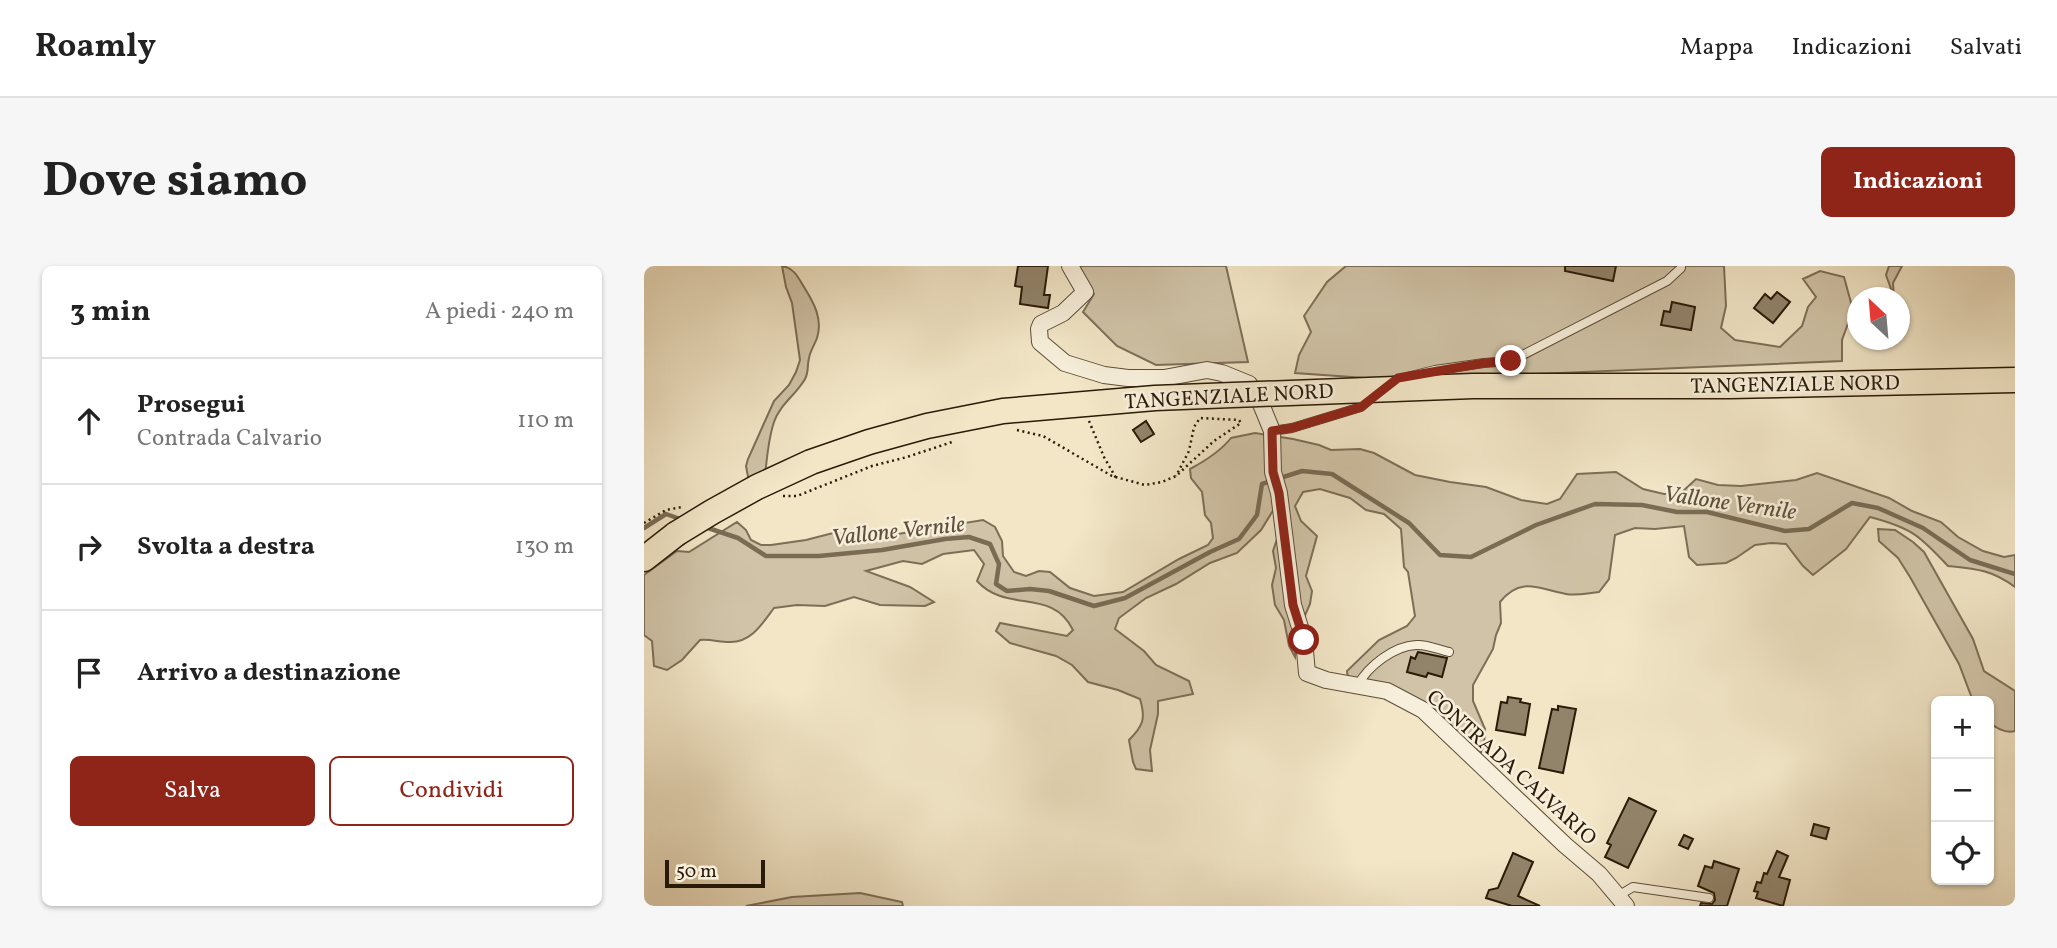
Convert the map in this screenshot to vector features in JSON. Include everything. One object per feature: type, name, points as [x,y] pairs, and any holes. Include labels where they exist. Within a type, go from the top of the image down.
[{"type":"main road","name":"TANGENZIALE NORD","points":[[644,559],[676,534],[712,512],[811,462],[927,426],[1003,411],[1155,398],[1473,386],[1730,386],[2015,380]]},
{"type":"main road","points":[[644,547],[676,534]]},
{"type":"street","name":"CONTRADA CALVARIO","points":[[1070,266],[1085,292],[1063,313],[1041,324],[1039,329],[1040,342],[1065,363],[1104,375],[1128,378],[1164,378],[1207,370],[1250,384],[1272,431],[1273,472],[1279,493],[1293,605],[1304,640],[1307,673],[1325,680],[1387,691],[1423,710],[1599,874],[1622,901]]},
{"type":"lane","points":[[1272,431],[1292,428],[1361,407],[1398,378],[1511,361],[1667,281],[1681,266]]},
{"type":"lane","points":[[1358,685],[1365,672],[1399,649],[1418,645],[1450,652]]},
{"type":"lane","points":[[1622,901],[1633,887],[1709,898]]},
{"type":"path","points":[[1008,430],[1042,436],[1116,478],[1145,485],[1176,476],[1214,441],[1241,424],[1239,420],[1200,418],[1194,427],[1189,451],[1176,476]]},
{"type":"path","points":[[1088,419],[1116,478]]},
{"type":"path","points":[[783,496],[797,496],[872,466],[958,440]]},
{"type":"path","points":[[644,523],[666,510],[689,506]]},
{"type":"shaded area","points":[[782,266],[795,274],[811,299],[817,311],[819,331],[805,379],[780,410],[774,422],[765,476],[749,482],[746,466],[748,459],[774,401],[789,385],[800,360],[792,303]]},
{"type":"shaded area","points":[[1079,266],[1226,266],[1248,362],[1156,365],[1117,346],[1083,312],[1094,294]]},
{"type":"shaded area","points":[[1346,266],[1724,266],[1726,306],[1721,328],[1735,340],[1780,347],[1802,326],[1808,307],[1816,297],[1803,279],[1820,271],[1844,277],[1847,288],[1847,326],[1842,340],[1842,361],[1513,375],[1366,378],[1295,373],[1299,355],[1311,332],[1304,316],[1327,282]]},
{"type":"shaded area","points":[[1889,266],[1902,266],[1893,287],[1890,287],[1886,275]]},
{"type":"shaded area","points":[[1255,433],[1293,439],[1331,450],[1360,449],[1374,453],[1415,475],[1486,487],[1521,500],[1547,504],[1560,499],[1577,474],[1616,472],[1643,489],[1664,494],[1681,493],[1696,479],[1718,485],[1741,486],[1796,480],[1817,473],[1889,498],[1912,511],[1941,522],[1958,537],[1983,551],[2004,557],[2015,555],[2015,587],[1984,571],[1948,566],[1914,534],[1870,517],[1846,549],[1813,575],[1786,544],[1755,545],[1726,563],[1697,565],[1689,557],[1684,526],[1635,528],[1615,535],[1609,579],[1599,592],[1570,595],[1531,586],[1515,589],[1500,602],[1501,623],[1493,649],[1473,685],[1473,701],[1485,729],[1481,753],[1441,715],[1421,701],[1348,679],[1347,671],[1379,640],[1407,626],[1415,616],[1408,572],[1404,567],[1401,529],[1384,514],[1366,510],[1350,498],[1320,489],[1303,492],[1295,506],[1301,521],[1317,536],[1306,576],[1312,591],[1310,604],[1296,636],[1295,657],[1289,646],[1284,620],[1275,605],[1272,585],[1276,568],[1273,551],[1277,539],[1274,509],[1261,530],[1237,553],[1210,563],[1176,584],[1146,598],[1119,618],[1115,629],[1144,651],[1156,665],[1189,681],[1193,694],[1158,701],[1150,750],[1152,771],[1136,769],[1129,740],[1142,722],[1140,699],[1088,682],[1072,665],[1056,656],[1010,643],[996,631],[1000,623],[1067,636],[1073,630],[1064,617],[1053,609],[1041,604],[1002,597],[989,591],[977,581],[984,564],[974,550],[943,554],[922,564],[903,561],[866,571],[910,587],[934,602],[925,606],[880,605],[854,597],[825,606],[774,608],[755,631],[744,639],[729,642],[700,640],[682,660],[667,670],[654,666],[652,641],[644,635],[644,575],[677,551],[689,552],[737,522],[746,530],[751,540],[761,545],[771,545],[833,533],[898,534],[983,520],[995,527],[1002,541],[1003,556],[1014,572],[1026,576],[1039,571],[1050,572],[1070,588],[1094,596],[1123,592],[1208,545],[1213,538],[1211,523],[1205,515],[1202,492],[1191,478],[1190,469],[1212,456],[1231,438]]},
{"type":"shaded area","points":[[1878,529],[1895,530],[1924,552],[1973,639],[1984,671],[2015,691],[2015,731],[2004,731],[1994,725],[1994,696],[1971,696],[1959,664],[1910,577],[1898,558],[1879,541]]},
{"type":"shaded area","points":[[860,893],[902,902],[903,906],[746,906],[792,897]]},
{"type":"building","points":[[1018,266],[1048,266],[1044,295],[1050,295],[1048,308],[1020,304],[1022,287],[1015,286]]},
{"type":"building","points":[[1565,266],[1616,266],[1613,281],[1565,271]]},
{"type":"building","points":[[1777,292],[1790,302],[1773,323],[1754,308],[1765,294],[1771,299]]},
{"type":"building","points":[[1672,302],[1695,307],[1691,330],[1661,325],[1664,311],[1670,312]]},
{"type":"building","points":[[1146,421],[1154,434],[1141,442],[1133,430]]},
{"type":"building","points":[[1418,652],[1447,658],[1442,677],[1428,673],[1426,677],[1407,672],[1411,657],[1415,659]]},
{"type":"building","points":[[1508,697],[1530,704],[1525,735],[1496,730],[1501,702],[1507,703]]},
{"type":"building","points":[[1558,706],[1576,709],[1563,773],[1539,768],[1552,709],[1558,710]]},
{"type":"building","points":[[1629,798],[1656,811],[1628,868],[1605,857],[1611,845],[1607,843]]},
{"type":"building","points":[[1814,824],[1829,828],[1826,839],[1811,835]]},
{"type":"building","points":[[1684,835],[1693,839],[1688,849],[1679,845]]},
{"type":"building","points":[[1777,851],[1788,856],[1779,877],[1790,880],[1783,906],[1756,898],[1758,892],[1754,891],[1757,882],[1761,883],[1764,873],[1767,874]]},
{"type":"building","points":[[1513,853],[1533,862],[1518,896],[1540,906],[1512,906],[1486,898],[1489,890],[1498,888]]},
{"type":"building","points":[[1714,861],[1739,869],[1727,906],[1700,906],[1701,903],[1712,904],[1715,900],[1714,893],[1698,886],[1705,866],[1712,868]]},
{"type":"waterway","name":"Vallone Vernile","points":[[705,527],[738,538],[766,556],[819,556],[969,537],[990,544],[999,564],[996,584],[1007,591],[1049,591],[1094,606],[1125,598],[1239,539],[1257,515],[1262,484],[1302,471],[1332,474],[1409,523],[1440,555],[1471,557],[1536,525],[1595,504],[1642,505],[1677,512],[1707,512],[1785,531],[1809,529],[1852,503],[1878,508],[1923,528],[1970,560],[2015,574]]},
{"type":"waterway","name":"Vallone Vernile","points":[[644,528],[666,514],[683,520]]},
{"type":"route","points":[[1304,640],[1293,605],[1279,493],[1273,472],[1272,431],[1292,428],[1361,407],[1398,378],[1435,370],[1511,361]]}]
